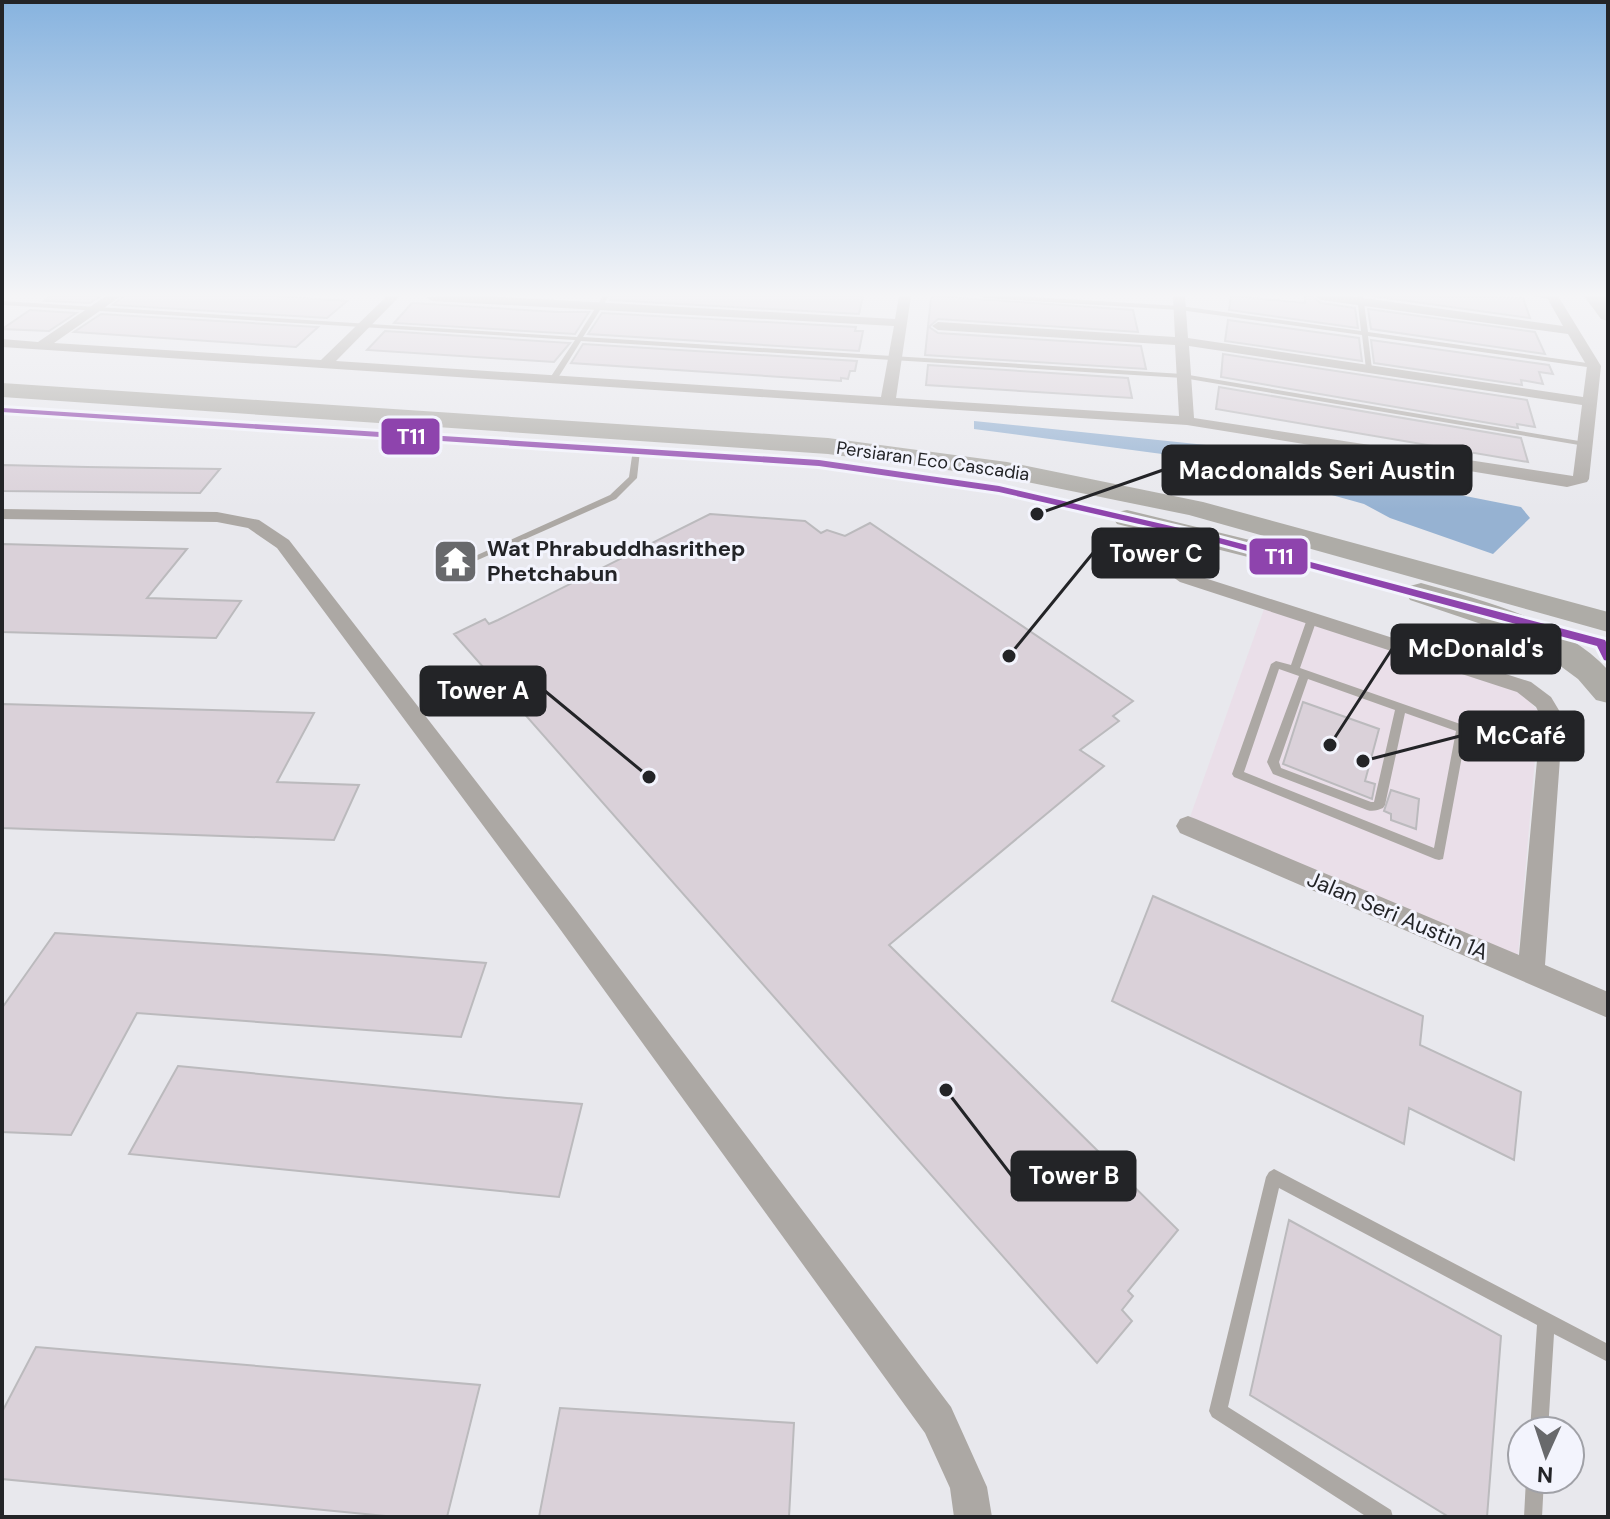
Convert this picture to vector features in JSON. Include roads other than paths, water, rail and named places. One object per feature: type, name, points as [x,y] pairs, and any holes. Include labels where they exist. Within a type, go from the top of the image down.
[{"type":"main road","name":"Persiaran Eco Cascadia","points":[[2,390],[828,446],[1007,470],[1193,508],[1536,602],[1606,630]]},
{"type":"main road","name":"Persiaran Eco Cascadia","points":[[2,410],[636,451],[849,468],[999,489],[1416,592],[1606,630]]},
{"type":"main road","points":[[1416,592],[1538,635],[1562,647],[1608,691]]},
{"type":"street","points":[[337,367],[1187,421],[1567,482],[1581,479],[1594,367]]},
{"type":"street","points":[[888,401],[894,367]]},
{"type":"street","points":[[1183,367],[1187,421]]},
{"type":"street","points":[[1355,367],[1590,402]]},
{"type":"street","points":[[2,514],[217,517],[253,524],[283,544],[938,1420],[968,1487],[973,1517]]},
{"type":"street","points":[[1146,523],[1155,558],[1186,578],[1524,687],[1544,702],[1552,717],[1531,971]]},
{"type":"street","name":"Jalan Seri Austin 1A","points":[[1188,826],[1608,1005]]},
{"type":"lane","points":[[552,381],[561,367]]},
{"type":"lane","points":[[1029,367],[1183,376],[1585,444]]},
{"type":"lane","points":[[468,561],[613,497],[633,478],[636,451]]},
{"type":"lane","points":[[1312,619],[1273,762],[1277,771],[1371,807],[1379,805],[1401,707]]},
{"type":"lane","points":[[1276,664],[1300,672],[1462,729],[1439,855],[1238,774],[1276,664]]},
{"type":"lane","points":[[1384,1517],[1218,1411],[1274,1177],[1608,1353]]},
{"type":"lane","points":[[1540,1415],[1546,1321]]},
{"type":"lane","points":[[1533,1517],[1534,1495]]},
{"type":"water","points":[[974,421],[1206,445],[1521,507],[1530,518],[1493,554],[1390,518],[1364,504],[1207,460],[974,429]]},
{"type":"place","name":"Macdonalds Seri Austin","points":[[1037,514]]},
{"type":"place","name":"Wat Phrabuddhasrithep Phetchabun","points":[[456,561]]},
{"type":"place","name":"Tower C","points":[[1009,656]]},
{"type":"place","name":"McDonald's","points":[[1330,745]]},
{"type":"place","name":"McCafé","points":[[1363,761]]},
{"type":"place","name":"Tower A","points":[[649,777]]},
{"type":"place","name":"Tower B","points":[[946,1090]]}]
